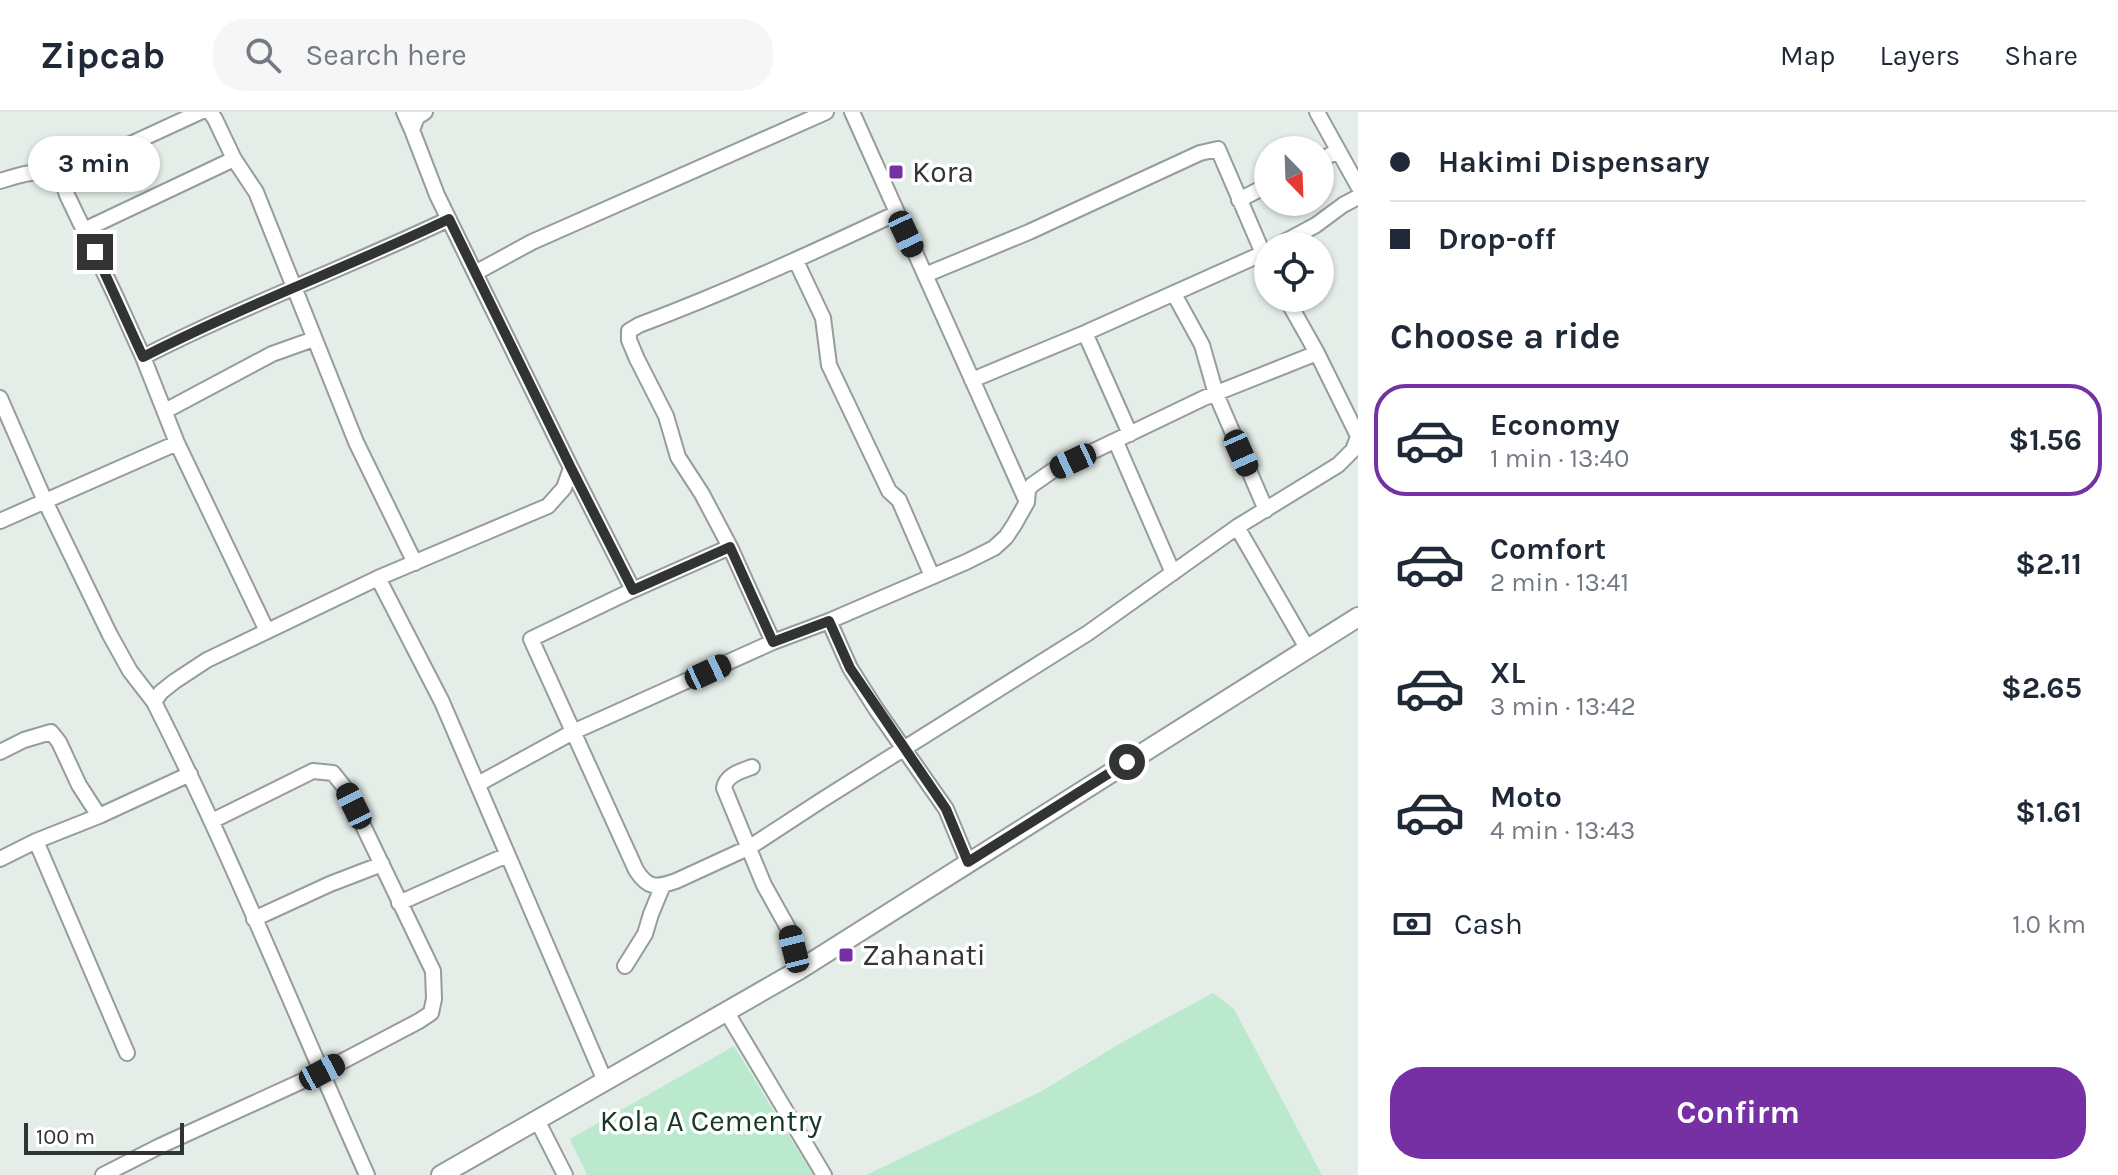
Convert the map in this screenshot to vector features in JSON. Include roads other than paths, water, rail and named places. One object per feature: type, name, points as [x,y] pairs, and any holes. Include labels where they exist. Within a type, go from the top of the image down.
[{"type":"main road","points":[[441,1175],[799,970],[1358,617]]},
{"type":"street","points":[[62,181],[78,175],[122,148],[200,112]]},
{"type":"street","points":[[404,112],[449,219],[633,590]]},
{"type":"street","points":[[412,130],[417,117],[425,112]]},
{"type":"street","points":[[475,273],[532,242],[826,112]]},
{"type":"street","points":[[852,112],[1027,502]]},
{"type":"street","points":[[1317,112],[1358,186]]},
{"type":"street","points":[[217,114],[234,159],[256,192],[356,442],[415,563]]},
{"type":"street","points":[[925,275],[1029,232],[1200,153],[1218,149],[1254,232]]},
{"type":"street","points":[[1334,153],[1338,151]]},
{"type":"street","points":[[84,230],[234,159]]},
{"type":"street","points":[[0,181],[44,172],[62,181],[143,357],[177,443],[267,631]]},
{"type":"street","points":[[1239,200],[1254,192]]},
{"type":"street","points":[[1303,232],[1358,197]]},
{"type":"street","points":[[773,642],[730,547],[678,457],[666,416],[637,359],[629,340],[629,331],[796,261],[897,213]]},
{"type":"street","points":[[143,357],[209,324],[389,248],[449,219]]},
{"type":"street","points":[[796,261],[823,318],[829,365],[889,491],[899,500],[932,576]]},
{"type":"street","points":[[972,380],[1254,262]]},
{"type":"street","points":[[1174,294],[1202,345],[1216,394],[1266,510]]},
{"type":"street","points":[[730,547],[531,639],[636,870],[643,880],[653,886],[663,885],[750,847],[1088,633],[1237,527],[1338,465],[1353,450],[1358,436],[1294,312]]},
{"type":"street","points":[[1085,333],[1130,434]]},
{"type":"street","points":[[165,411],[272,354],[314,339]]},
{"type":"street","points":[[478,784],[573,732],[994,548],[1006,537],[1027,502],[1028,490],[1052,471],[1216,394],[1317,353]]},
{"type":"street","points":[[0,398],[45,501],[110,635],[130,671],[154,702],[190,774],[367,1175]]},
{"type":"street","points":[[1116,442],[1173,573]]},
{"type":"street","points":[[0,521],[177,443]]},
{"type":"street","points":[[154,702],[161,692],[207,660],[378,578],[548,506],[564,488],[571,468]]},
{"type":"street","points":[[1237,527],[1307,648]]},
{"type":"street","points":[[378,578],[442,702],[605,1081]]},
{"type":"street","points":[[829,621],[850,668],[946,809],[968,862]]},
{"type":"street","points":[[0,752],[24,740],[51,732],[99,816]]},
{"type":"street","points":[[752,767],[736,773],[724,788],[764,885],[788,928],[799,970]]},
{"type":"street","points":[[103,1175],[322,1072],[431,1013],[433,971],[345,788],[333,773],[313,771],[212,821]]},
{"type":"street","points":[[0,859],[190,774]]},
{"type":"street","points":[[36,841],[127,1053]]},
{"type":"street","points":[[399,903],[507,855]]},
{"type":"street","points":[[254,919],[382,864]]},
{"type":"street","points":[[625,966],[645,934],[663,885]]},
{"type":"street","points":[[726,1011],[824,1175]]},
{"type":"street","points":[[537,1120],[565,1175]]},
{"type":"place","name":"Kora","points":[[896,172]]},
{"type":"place","name":"Zahanati","points":[[846,955]]},
{"type":"park label","name":"Kola A Cementry","points":[[711,1121]]}]
